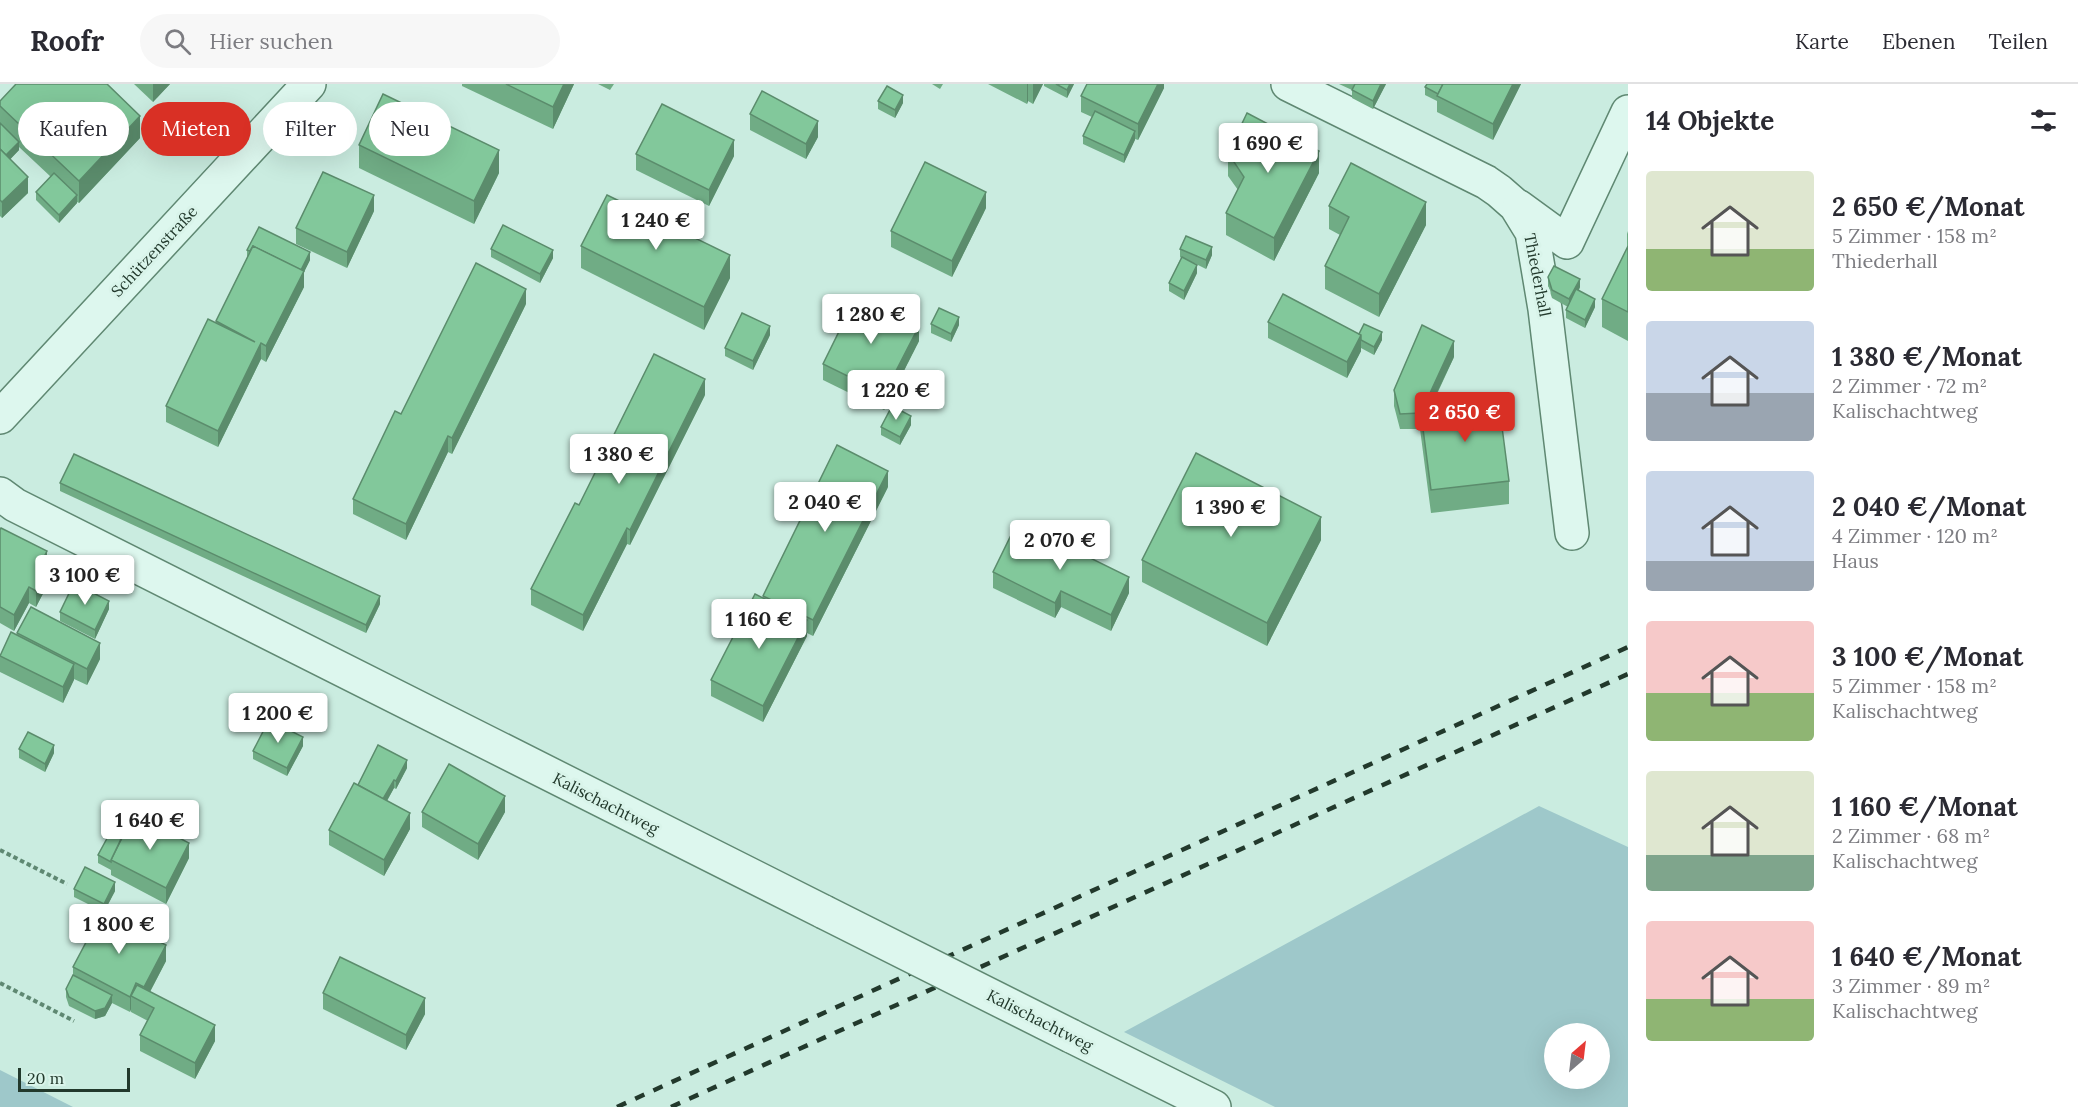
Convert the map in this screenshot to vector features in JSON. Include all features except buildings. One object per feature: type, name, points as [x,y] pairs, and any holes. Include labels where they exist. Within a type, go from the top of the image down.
[{"type":"street","name":"Schützenstraße","points":[[0,417],[309,84]]},
{"type":"street","name":"Thiederhall","points":[[1288,84],[1486,182],[1508,198],[1524,216],[1532,232],[1545,309],[1572,533]]},
{"type":"street","points":[[1508,198],[1567,242],[1628,112]]},
{"type":"street","name":"Kalischachtweg","points":[[0,494],[15,505],[1214,1107]]},
{"type":"path","points":[[0,850],[66,884]]},
{"type":"path","points":[[0,983],[74,1021]]},
{"type":"shaded area","points":[[1539,806],[1628,847],[1628,1107],[1275,1107],[1124,1032]]},
{"type":"shaded area","points":[[0,1070],[73,1107],[0,1107]]},
{"type":"railway","points":[[617,1107],[1628,647]]},
{"type":"railway","points":[[671,1107],[1628,674]]}]
